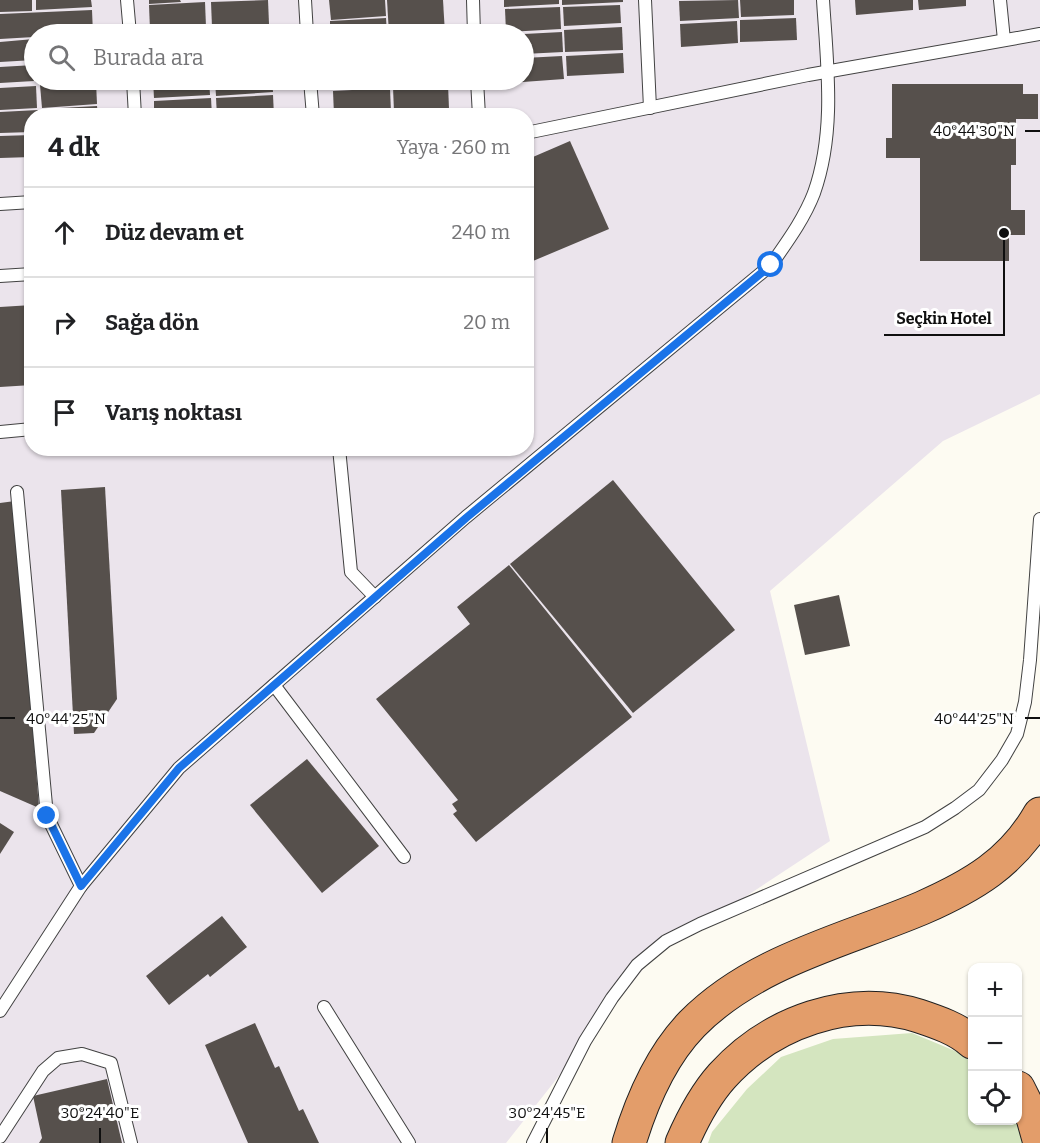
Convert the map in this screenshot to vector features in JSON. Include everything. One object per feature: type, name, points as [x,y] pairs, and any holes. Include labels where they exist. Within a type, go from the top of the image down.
[{"type":"highway","points":[[629,1143],[651,1085],[669,1053],[692,1024],[719,1000],[749,980],[793,958],[957,893],[1010,856],[1040,814]]},
{"type":"highway","points":[[682,1143],[690,1125],[722,1077],[765,1040],[817,1015],[845,1009],[875,1008],[906,1012],[938,1022],[968,1040]]},
{"type":"highway","points":[[1022,1097],[1033,1118],[1040,1143]]},
{"type":"lane","points":[[127,0],[129,24]]},
{"type":"lane","points":[[305,0],[306,24]]},
{"type":"lane","points":[[472,0],[473,24]]},
{"type":"lane","points":[[645,0],[650,108]]},
{"type":"lane","points":[[0,1011],[81,886],[179,768],[466,518],[771,265],[795,231],[814,194],[823,156],[828,117],[823,0]]},
{"type":"lane","points":[[1000,0],[1004,40]]},
{"type":"lane","points":[[534,131],[827,72],[1040,34]]},
{"type":"lane","points":[[134,90],[135,108]]},
{"type":"lane","points":[[311,90],[312,108]]},
{"type":"lane","points":[[478,90],[479,108]]},
{"type":"lane","points":[[0,204],[24,202]]},
{"type":"lane","points":[[0,276],[24,274]]},
{"type":"lane","points":[[0,432],[24,430]]},
{"type":"lane","points":[[340,456],[351,572],[375,597]]},
{"type":"lane","points":[[17,492],[47,816],[81,886]]},
{"type":"lane","points":[[533,1143],[585,1041],[612,998],[637,965],[666,941],[700,924],[925,827],[956,808],[979,790],[1002,760],[1017,734],[1025,702],[1040,519]]},
{"type":"lane","points":[[274,685],[404,857]]},
{"type":"lane","points":[[324,1007],[409,1143]]},
{"type":"lane","points":[[0,1137],[43,1071],[58,1058],[82,1054],[111,1063],[131,1143]]},
{"type":"shaded area","points":[[0,0],[1040,0],[1040,394],[943,441],[770,591],[830,841],[652,958],[506,1143],[0,1143]]},
{"type":"green space","points":[[912,1033],[968,1056],[968,1125],[1020,1125],[1025,1143],[708,1143],[712,1132],[747,1089],[781,1057],[833,1039]]},
{"type":"building","points":[[0,0],[32,0],[32,11],[0,12]]},
{"type":"building","points":[[36,0],[91,0],[92,7],[36,10]]},
{"type":"building","points":[[149,0],[180,0],[181,2],[149,4]]},
{"type":"building","points":[[268,0],[269,24],[212,24],[211,2]]},
{"type":"building","points":[[329,0],[385,0],[386,16],[331,20]]},
{"type":"building","points":[[387,0],[443,0],[444,24],[388,24]]},
{"type":"building","points":[[504,0],[559,0],[559,4],[504,7]]},
{"type":"building","points":[[562,0],[623,0],[623,2],[562,5]]},
{"type":"building","points":[[738,0],[739,18],[680,21],[679,1]]},
{"type":"building","points":[[740,0],[794,0],[794,15],[741,17]]},
{"type":"building","points":[[855,0],[913,0],[913,10],[856,15]]},
{"type":"building","points":[[918,0],[966,0],[966,6],[919,10]]},
{"type":"building","points":[[205,2],[206,24],[150,24],[149,5]]},
{"type":"building","points":[[620,5],[621,23],[564,26],[563,7]]},
{"type":"building","points":[[560,7],[561,29],[534,30],[534,24],[506,24],[505,9]]},
{"type":"building","points":[[92,10],[93,24],[24,24],[24,38],[0,39],[0,14]]},
{"type":"building","points":[[386,18],[386,24],[330,24],[330,21]]},
{"type":"building","points":[[796,18],[797,40],[740,42],[740,20]]},
{"type":"building","points":[[737,21],[738,43],[681,47],[680,24]]},
{"type":"building","points":[[622,27],[623,50],[565,52],[564,30]]},
{"type":"building","points":[[562,32],[563,52],[534,53],[534,33]]},
{"type":"building","points":[[24,40],[24,61],[0,62],[0,42]]},
{"type":"building","points":[[623,53],[624,73],[567,76],[566,56]]},
{"type":"building","points":[[562,56],[564,79],[534,81],[534,57]]},
{"type":"building","points":[[24,66],[24,82],[0,83],[0,67]]},
{"type":"building","points":[[892,84],[1023,84],[1023,94],[1038,94],[1038,119],[1016,119],[1016,165],[1011,165],[1011,210],[1025,210],[1025,235],[1009,235],[1009,261],[920,261],[920,158],[886,158],[886,138],[892,138]]},
{"type":"building","points":[[24,87],[24,90],[36,90],[37,108],[0,110],[0,88]]},
{"type":"building","points":[[40,90],[96,90],[97,104],[42,108]]},
{"type":"building","points":[[154,90],[210,90],[210,95],[154,98]]},
{"type":"building","points":[[216,90],[273,90],[273,92],[216,96]]},
{"type":"building","points":[[390,90],[391,108],[334,108],[333,91]]},
{"type":"building","points":[[393,90],[448,90],[449,108],[394,108]]},
{"type":"building","points":[[273,95],[274,108],[217,108],[216,98]]},
{"type":"building","points":[[211,98],[212,108],[154,108],[154,101]]},
{"type":"building","points":[[97,106],[97,108],[60,108]]},
{"type":"building","points":[[24,111],[24,132],[0,133],[0,112]]},
{"type":"building","points":[[24,135],[24,157],[0,158],[0,136]]},
{"type":"building","points":[[570,141],[609,229],[534,261],[534,157]]},
{"type":"building","points":[[24,306],[24,386],[0,387],[0,307]]},
{"type":"building","points":[[613,480],[735,630],[633,713],[510,564]]},
{"type":"building","points":[[105,487],[117,699],[94,733],[74,734],[61,490]]},
{"type":"building","points":[[15,501],[39,808],[0,791],[0,503]]},
{"type":"building","points":[[509,565],[632,717],[476,842],[453,814],[457,811],[452,804],[458,800],[376,699],[470,624],[457,607]]},
{"type":"building","points":[[839,595],[850,646],[805,655],[794,605]]},
{"type":"building","points":[[307,759],[379,846],[322,893],[250,805]]},
{"type":"building","points":[[0,823],[14,832],[0,854]]},
{"type":"building","points":[[222,916],[247,947],[210,977],[208,974],[169,1005],[146,976]]},
{"type":"building","points":[[255,1023],[275,1068],[279,1066],[299,1111],[303,1109],[319,1143],[248,1143],[205,1045]]},
{"type":"building","points":[[107,1079],[122,1143],[39,1143],[42,1138],[33,1096]]},
{"type":"place","name":"Seçkin Hotel","points":[[1004,233]]},
{"type":"route","points":[[47,816],[81,886],[179,768],[466,518],[771,265]]}]
